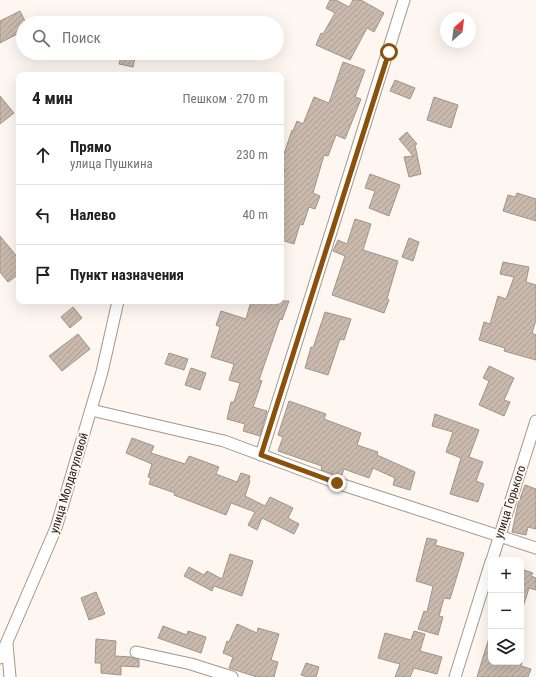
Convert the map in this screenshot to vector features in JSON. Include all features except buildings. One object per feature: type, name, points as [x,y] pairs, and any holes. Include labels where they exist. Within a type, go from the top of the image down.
[{"type":"street","points":[[261,455],[404,0]]},
{"type":"street","name":"улица Молдагуловой","points":[[0,658],[56,528],[102,372],[117,304]]},
{"type":"street","points":[[91,410],[224,442],[337,483],[536,548]]},
{"type":"street","name":"улица Горького","points":[[492,557],[536,421]]},
{"type":"street","name":"улица Горького","points":[[455,677],[488,571]]},
{"type":"street","points":[[7,642],[10,677]]},
{"type":"street","points":[[136,652],[191,664],[232,677]]},
{"type":"route","points":[[337,483],[261,455],[389,52]]}]
